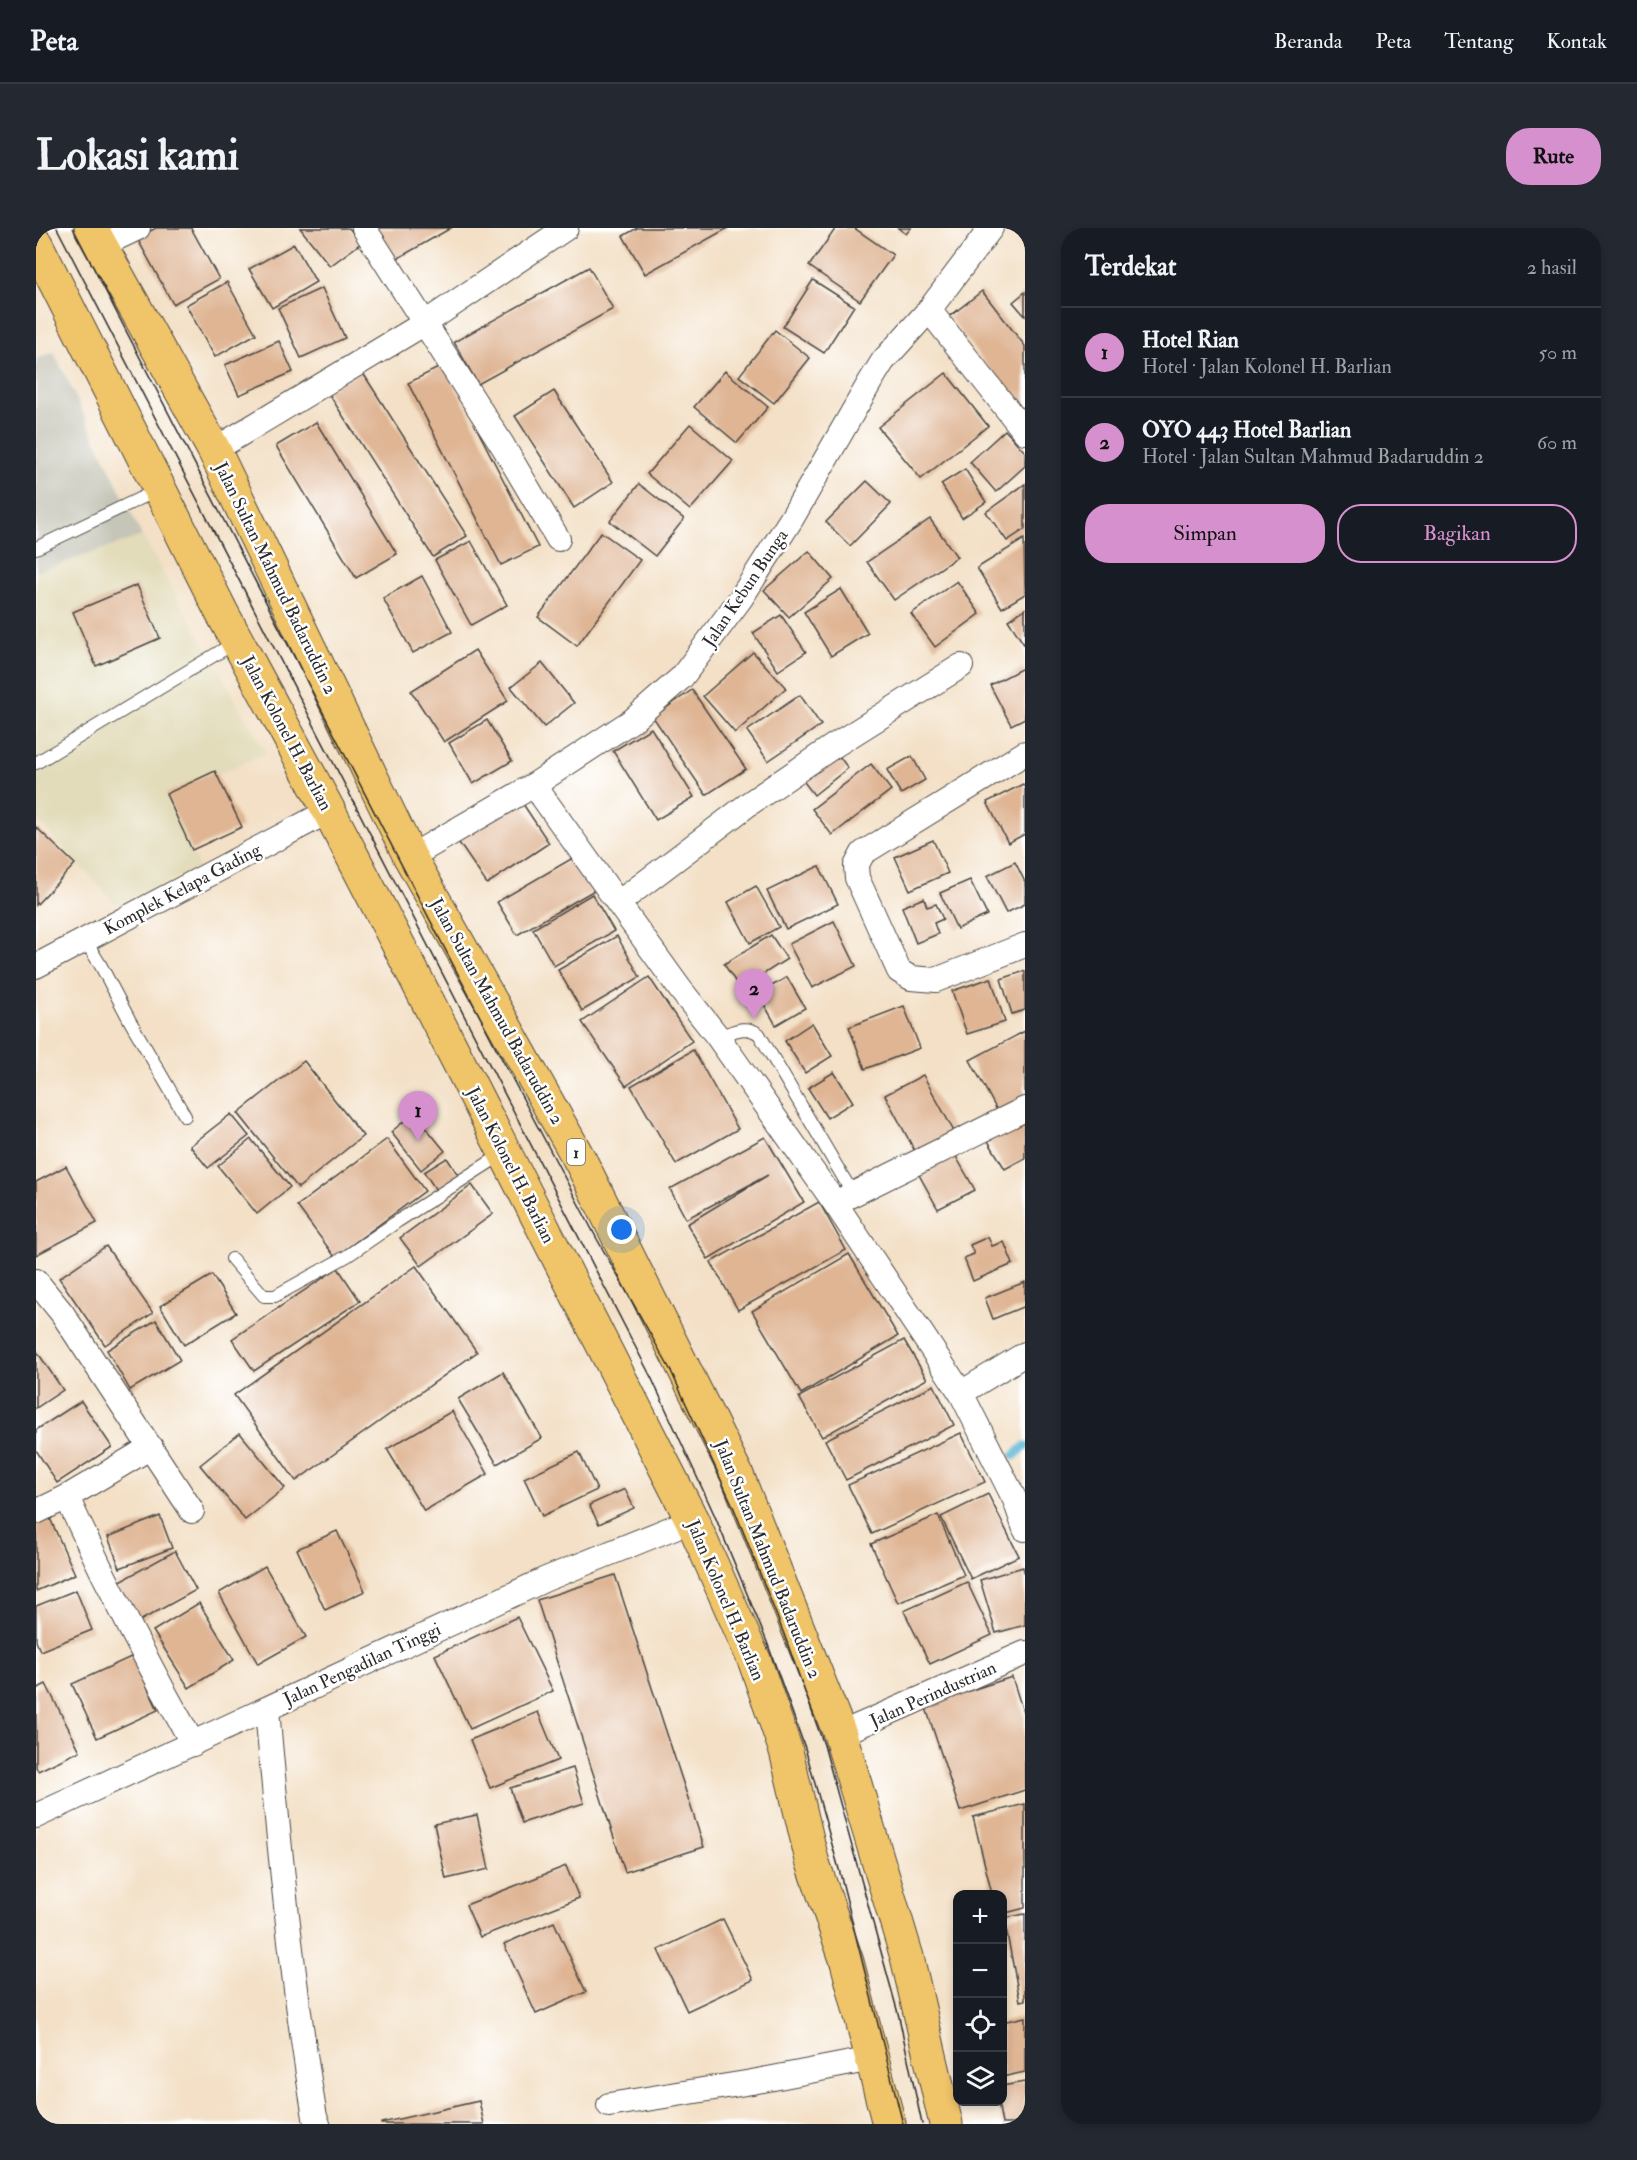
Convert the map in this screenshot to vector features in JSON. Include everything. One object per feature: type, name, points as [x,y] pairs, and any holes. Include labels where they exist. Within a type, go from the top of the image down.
[{"type":"highway","name":"Jalan Sultan Mahmud Badaruddin 2","points":[[96,237],[214,450],[410,857],[582,1164],[737,1475],[840,1734],[907,1957],[946,2124]]},
{"type":"highway","name":"Jalan Kolonel H. Barlian","points":[[36,244],[237,641],[329,811],[692,1520],[755,1662],[786,1751],[812,1860],[847,1962],[889,2124]]},
{"type":"street","points":[[96,237],[138,228]]},
{"type":"street","points":[[364,228],[503,446],[558,539]]},
{"type":"street","points":[[214,450],[425,323],[566,228]]},
{"type":"street","name":"Jalan Kebun Bunga","points":[[410,857],[534,785],[633,720],[682,678],[741,598],[792,518],[874,375],[991,228]]},
{"type":"street","points":[[928,310],[1025,432]]},
{"type":"street","points":[[618,903],[750,803],[832,747],[962,666]]},
{"type":"street","points":[[1025,753],[864,853],[856,866],[857,878],[899,971],[911,978],[936,980],[1025,945]]},
{"type":"street","points":[[534,785],[680,989],[844,1198],[961,1393],[1015,1500],[1025,1529]]},
{"type":"street","name":"Komplek Kelapa Gading","points":[[36,966],[329,811]]},
{"type":"street","points":[[844,1198],[1025,1109]]},
{"type":"street","points":[[36,1281],[62,1313],[192,1511]]},
{"type":"street","points":[[961,1393],[1025,1354]]},
{"type":"street","points":[[36,1512],[67,1497],[151,1447]]},
{"type":"street","points":[[67,1497],[96,1561],[153,1673],[193,1744]]},
{"type":"street","name":"Jalan Pengadilan Tinggi","points":[[36,1816],[546,1579],[692,1520]]},
{"type":"street","name":"Jalan Perindustrian","points":[[840,1734],[1025,1653]]},
{"type":"street","points":[[267,1709],[281,1868],[299,2023],[318,2124]]},
{"type":"street","points":[[609,2105],[752,2082],[872,2059]]},
{"type":"lane","points":[[36,548],[161,488]]},
{"type":"lane","points":[[36,763],[237,641]]},
{"type":"lane","points":[[85,940],[185,1116]]},
{"type":"lane","points":[[718,1037],[744,1028],[752,1029],[759,1034],[844,1198]]},
{"type":"lane","points":[[232,1259],[264,1296],[275,1296],[347,1256],[505,1152]]},
{"type":"shaded area","points":[[54,352],[142,536],[36,572],[36,359]]},
{"type":"shaded area","points":[[142,536],[266,753],[167,797],[199,868],[116,904],[36,819],[36,572]]},
{"type":"building","points":[[156,228],[191,228],[219,279],[173,304],[137,238]]},
{"type":"building","points":[[300,228],[349,228],[361,243],[330,266]]},
{"type":"building","points":[[376,228],[451,228],[395,260]]},
{"type":"building","points":[[637,228],[728,228],[645,274],[623,236]]},
{"type":"building","points":[[836,228],[854,228],[893,255],[860,301],[809,266]]},
{"type":"building","points":[[898,228],[911,228],[906,234]]},
{"type":"building","points":[[294,244],[316,282],[272,308],[249,269]]},
{"type":"building","points":[[589,267],[613,309],[478,384],[454,342]]},
{"type":"building","points":[[813,280],[854,306],[824,353],[783,327]]},
{"type":"building","points":[[227,282],[256,334],[215,357],[186,305]]},
{"type":"building","points":[[322,288],[345,338],[301,358],[278,308]]},
{"type":"building","points":[[982,291],[1025,346],[1025,414],[949,317]]},
{"type":"building","points":[[1025,292],[1025,316],[1013,302]]},
{"type":"building","points":[[775,330],[810,358],[774,403],[739,376]]},
{"type":"building","points":[[279,341],[293,372],[239,395],[225,365]]},
{"type":"building","points":[[444,365],[538,547],[501,565],[408,383]]},
{"type":"building","points":[[361,370],[467,536],[433,557],[327,391]]},
{"type":"building","points":[[725,371],[768,407],[737,443],[694,407]]},
{"type":"building","points":[[946,373],[988,426],[921,479],[878,427]]},
{"type":"building","points":[[554,391],[613,482],[574,508],[515,416]]},
{"type":"building","points":[[316,422],[397,554],[356,578],[276,446]]},
{"type":"building","points":[[690,424],[733,461],[690,510],[647,474]]},
{"type":"building","points":[[1005,430],[1025,452],[1025,466],[996,492],[970,462]]},
{"type":"building","points":[[965,469],[986,502],[962,518],[941,484]]},
{"type":"building","points":[[867,481],[891,504],[850,546],[826,522]]},
{"type":"building","points":[[639,484],[684,519],[655,556],[610,521]]},
{"type":"building","points":[[1025,484],[1025,529],[1007,541],[986,512]]},
{"type":"building","points":[[930,519],[957,557],[894,600],[867,562]]},
{"type":"building","points":[[601,532],[640,560],[577,646],[538,617]]},
{"type":"building","points":[[1024,539],[1025,594],[1002,608],[977,568]]},
{"type":"building","points":[[471,541],[507,605],[471,625],[435,560]]},
{"type":"building","points":[[809,551],[833,579],[789,617],[764,590]]},
{"type":"building","points":[[422,576],[452,632],[413,653],[383,598]]},
{"type":"building","points":[[957,581],[980,614],[935,647],[911,614]]},
{"type":"building","points":[[137,585],[160,638],[96,666],[73,612]]},
{"type":"building","points":[[841,589],[868,633],[831,656],[804,612]]},
{"type":"building","points":[[1025,609],[1025,646],[1008,620]]},
{"type":"building","points":[[781,615],[806,652],[778,671],[753,633]]},
{"type":"building","points":[[475,650],[508,701],[444,742],[411,691]]},
{"type":"building","points":[[753,652],[786,688],[735,733],[703,696]]},
{"type":"building","points":[[542,663],[574,703],[544,727],[511,687]]},
{"type":"building","points":[[1023,668],[1025,672],[1025,718],[1011,725],[990,685]]},
{"type":"building","points":[[692,690],[746,769],[706,795],[653,717]]},
{"type":"building","points":[[800,695],[821,725],[768,761],[747,731]]},
{"type":"building","points":[[487,720],[512,761],[473,784],[449,743]]},
{"type":"building","points":[[651,728],[694,797],[656,820],[613,751]]},
{"type":"building","points":[[836,752],[848,768],[814,795],[801,778]]},
{"type":"building","points":[[912,756],[925,780],[901,794],[887,770]]},
{"type":"building","points":[[871,764],[891,790],[832,835],[812,809]]},
{"type":"building","points":[[215,771],[242,827],[192,850],[166,794]]},
{"type":"building","points":[[1023,784],[1025,788],[1025,834],[1008,843],[987,802]]},
{"type":"building","points":[[519,798],[549,843],[487,884],[457,840]]},
{"type":"building","points":[[36,827],[75,864],[36,905]]},
{"type":"building","points":[[933,840],[948,873],[910,890],[895,857]]},
{"type":"building","points":[[578,855],[598,888],[517,935],[497,902]]},
{"type":"building","points":[[1015,862],[1025,882],[1025,904],[1006,913],[987,876]]},
{"type":"building","points":[[819,866],[838,904],[786,929],[767,891]]},
{"type":"building","points":[[970,880],[987,915],[957,929],[940,893]]},
{"type":"building","points":[[756,886],[779,927],[750,943],[728,902]]},
{"type":"building","points":[[592,894],[614,931],[554,966],[533,929]]},
{"type":"building","points":[[924,898],[927,907],[936,904],[943,919],[934,923],[938,934],[916,943],[902,907]]},
{"type":"building","points":[[834,921],[856,966],[812,988],[789,944]]},
{"type":"building","points":[[771,935],[787,959],[740,989],[724,964]]},
{"type":"building","points":[[617,936],[640,977],[582,1011],[558,970]]},
{"type":"building","points":[[1025,971],[1025,1010],[1012,1014],[1001,979]]},
{"type":"building","points":[[649,977],[692,1041],[626,1086],[582,1022]]},
{"type":"building","points":[[787,977],[805,1008],[776,1025],[758,994]]},
{"type":"building","points":[[991,978],[1005,1022],[967,1034],[952,991]]},
{"type":"building","points":[[904,1006],[920,1048],[865,1069],[849,1027]]},
{"type":"building","points":[[812,1023],[832,1056],[805,1073],[785,1041]]},
{"type":"building","points":[[1025,1031],[1025,1098],[998,1112],[970,1060]]},
{"type":"building","points":[[693,1050],[738,1129],[676,1164],[631,1086]]},
{"type":"building","points":[[304,1061],[363,1136],[298,1188],[238,1113]]},
{"type":"building","points":[[834,1072],[853,1102],[827,1118],[808,1088]]},
{"type":"building","points":[[923,1075],[957,1137],[918,1157],[885,1095]]},
{"type":"building","points":[[414,1113],[445,1151],[421,1170],[391,1132]]},
{"type":"building","points":[[231,1114],[249,1136],[208,1168],[190,1146]]},
{"type":"building","points":[[1025,1120],[1025,1158],[1005,1169],[988,1141]]},
{"type":"building","points":[[765,1137],[804,1202],[708,1259],[687,1224],[768,1175],[686,1219],[670,1189]]},
{"type":"building","points":[[251,1139],[290,1187],[257,1214],[218,1166]]},
{"type":"building","points":[[387,1139],[425,1191],[335,1257],[297,1206]]},
{"type":"building","points":[[954,1153],[975,1190],[938,1209],[918,1173]]},
{"type":"building","points":[[447,1158],[460,1178],[438,1193],[424,1172]]},
{"type":"building","points":[[66,1166],[97,1223],[36,1255],[36,1182]]},
{"type":"building","points":[[472,1185],[493,1214],[421,1266],[400,1238]]},
{"type":"building","points":[[819,1202],[846,1250],[738,1310],[711,1262]]},
{"type":"building","points":[[988,1237],[992,1246],[1004,1242],[1013,1264],[973,1281],[964,1258],[974,1254],[970,1245]]},
{"type":"building","points":[[106,1246],[153,1313],[105,1345],[59,1278]]},
{"type":"building","points":[[849,1254],[898,1336],[801,1394],[752,1311]]},
{"type":"building","points":[[416,1266],[477,1352],[296,1481],[234,1395]]},
{"type":"building","points":[[338,1268],[360,1301],[254,1371],[232,1339]]},
{"type":"building","points":[[212,1275],[236,1313],[184,1345],[160,1306]]},
{"type":"building","points":[[1025,1282],[1025,1306],[993,1319],[985,1298]]},
{"type":"building","points":[[156,1320],[180,1360],[130,1390],[107,1350]]},
{"type":"building","points":[[904,1340],[927,1379],[822,1437],[799,1397]]},
{"type":"building","points":[[36,1350],[63,1390],[36,1408]]},
{"type":"building","points":[[503,1372],[542,1438],[497,1464],[458,1399]]},
{"type":"building","points":[[934,1385],[954,1425],[846,1480],[825,1440]]},
{"type":"building","points":[[81,1401],[112,1447],[57,1483],[36,1450],[36,1430]]},
{"type":"building","points":[[452,1411],[488,1474],[424,1511],[387,1449]]},
{"type":"building","points":[[240,1433],[285,1488],[245,1520],[200,1465]]},
{"type":"building","points":[[961,1433],[985,1482],[872,1534],[848,1485]]},
{"type":"building","points":[[579,1452],[597,1490],[542,1516],[524,1478]]},
{"type":"building","points":[[625,1489],[634,1508],[599,1524],[589,1505]]},
{"type":"building","points":[[988,1494],[1019,1556],[971,1579],[941,1517]]},
{"type":"building","points":[[938,1515],[964,1575],[898,1603],[871,1544]]},
{"type":"building","points":[[49,1516],[75,1574],[36,1591],[36,1521]]},
{"type":"building","points":[[160,1516],[172,1548],[120,1568],[108,1537]]},
{"type":"building","points":[[337,1531],[365,1591],[325,1610],[297,1549]]},
{"type":"building","points":[[175,1551],[196,1590],[136,1623],[115,1584]]},
{"type":"building","points":[[265,1566],[306,1637],[258,1664],[219,1593]]},
{"type":"building","points":[[1023,1567],[1025,1625],[996,1633],[980,1580]]},
{"type":"building","points":[[615,1575],[704,1847],[625,1872],[537,1600]]},
{"type":"building","points":[[967,1582],[992,1635],[930,1664],[904,1611]]},
{"type":"building","points":[[76,1590],[92,1630],[40,1651],[36,1641],[36,1606]]},
{"type":"building","points":[[199,1603],[234,1660],[189,1688],[153,1631]]},
{"type":"building","points":[[517,1617],[553,1691],[470,1729],[435,1655]]},
{"type":"building","points":[[133,1656],[158,1710],[97,1738],[72,1684]]},
{"type":"building","points":[[1012,1677],[1025,1718],[1025,1790],[960,1811],[925,1705]]},
{"type":"building","points":[[46,1684],[80,1751],[38,1771],[36,1767],[36,1689]]},
{"type":"building","points":[[538,1712],[558,1760],[490,1788],[470,1740]]},
{"type":"building","points":[[573,1768],[584,1803],[522,1823],[510,1788]]},
{"type":"building","points":[[1025,1804],[1025,1908],[1007,1913],[1007,1890],[991,1890],[973,1817]]},
{"type":"building","points":[[477,1815],[489,1869],[446,1879],[434,1824]]},
{"type":"building","points":[[566,1866],[579,1898],[480,1937],[466,1905]]},
{"type":"building","points":[[1025,1914],[1025,2000],[1020,2001],[1007,1934],[1007,1917]]},
{"type":"building","points":[[723,1919],[753,1980],[687,2011],[658,1950]]},
{"type":"building","points":[[554,1922],[586,1992],[536,2014],[504,1944]]},
{"type":"building","points":[[1025,2017],[1025,2072],[1007,2076],[1007,2052],[1007,2021]]},
{"type":"building","points":[[1025,2082],[1025,2124],[1002,2124],[999,2106],[1007,2106],[1007,2085]]},
{"type":"building","points":[[479,2101],[484,2124],[381,2124],[381,2123]]},
{"type":"waterway","points":[[1014,1456],[1025,1446]]},
{"type":"tram line","points":[[57,228],[652,1379],[714,1514],[767,1642],[805,1748],[840,1873],[903,2124]]},
{"type":"tram line","points":[[73,228],[494,1044],[597,1239],[671,1371],[733,1506],[784,1634],[824,1745],[899,2017],[922,2124]]},
{"type":"place","name":"OYO 443 Hotel Barlian","points":[[754,1019]]},
{"type":"place","name":"Hotel Rian","points":[[418,1141]]}]
